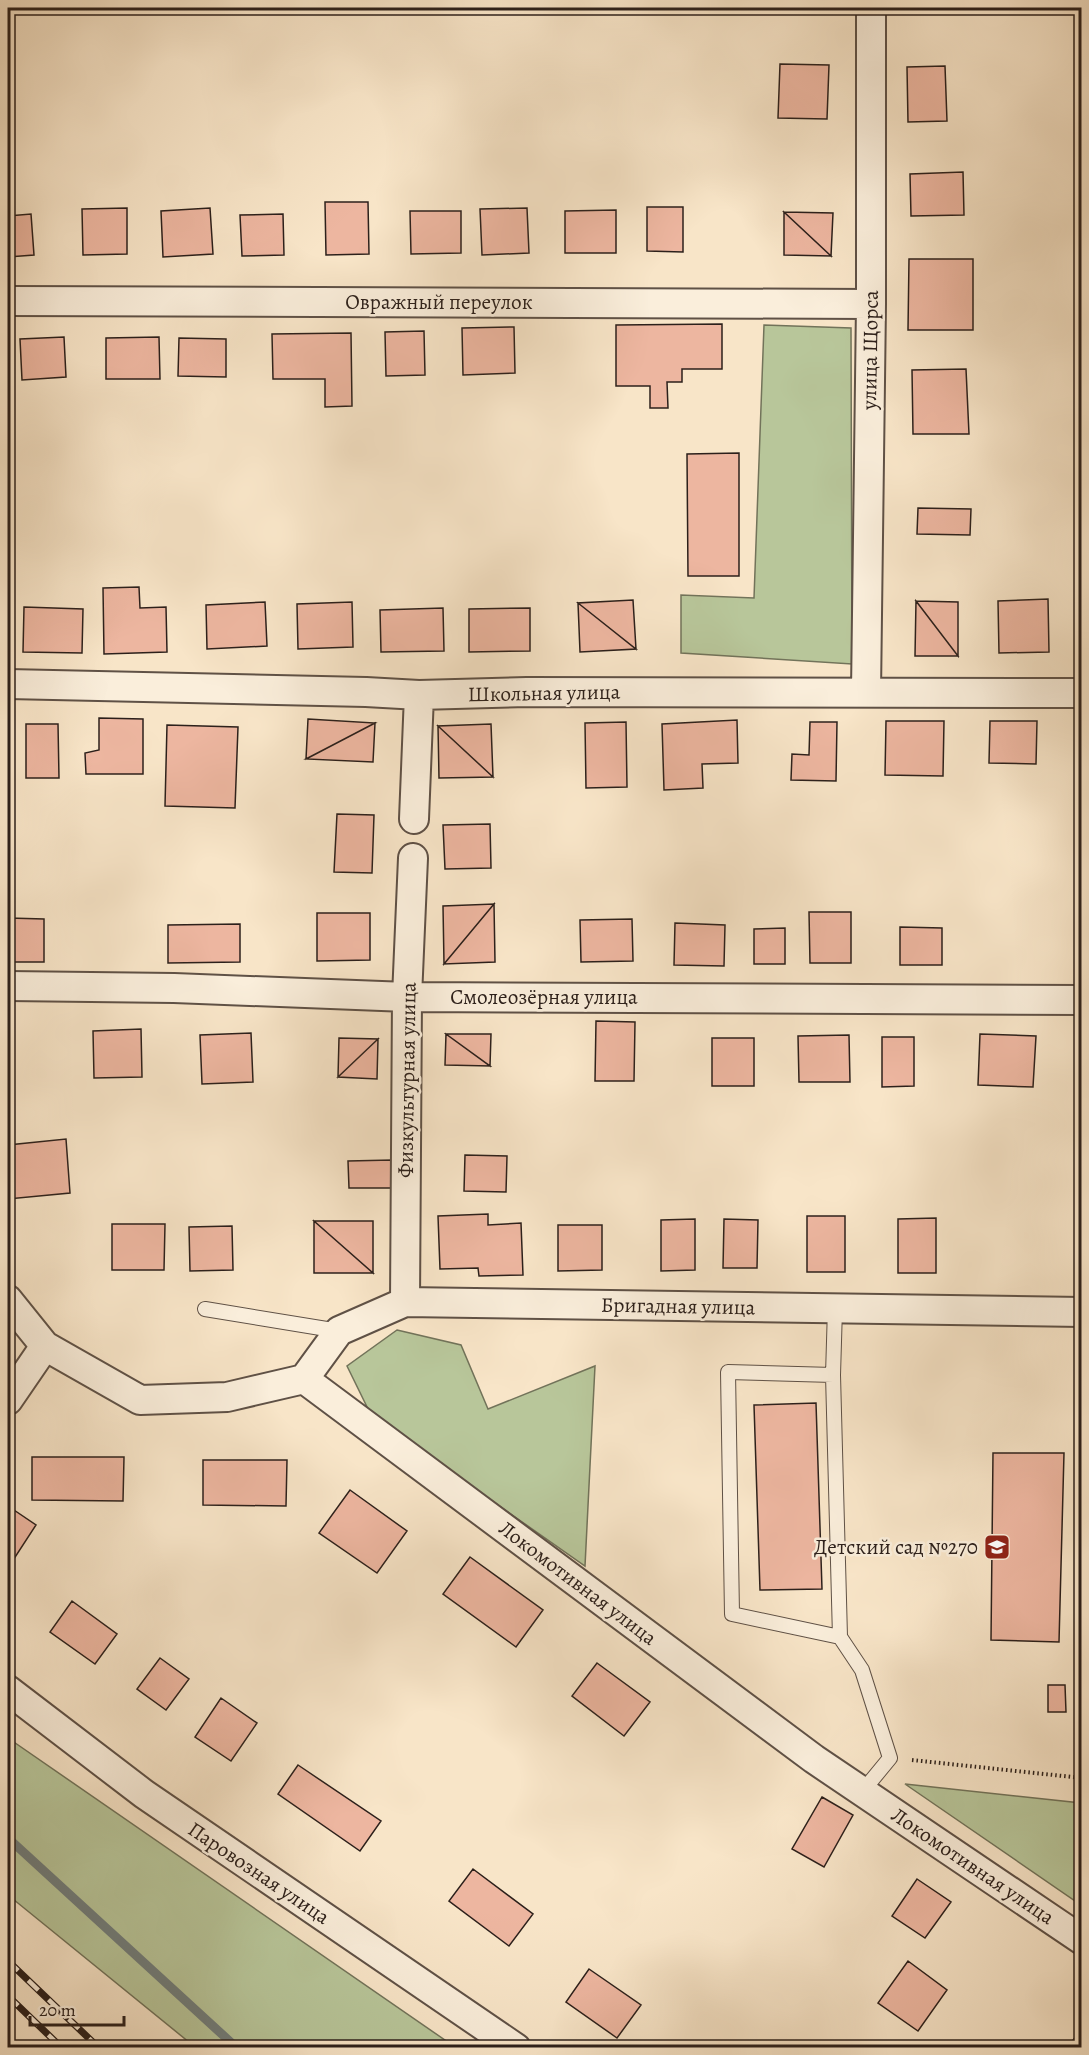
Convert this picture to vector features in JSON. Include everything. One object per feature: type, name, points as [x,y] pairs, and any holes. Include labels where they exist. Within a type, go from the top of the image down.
[{"type":"street","name":"улица Щорса","points":[[866,692],[871,304],[871,8]]},
{"type":"street","name":"Овражный переулок","points":[[8,301],[871,304]]},
{"type":"street","name":"Школьная улица","points":[[8,684],[419,695],[527,692],[1082,693]]},
{"type":"street","points":[[414,819],[419,695]]},
{"type":"street","name":"Физкультурная улица","points":[[405,1302],[407,997],[412,858]]},
{"type":"street","name":"Смолеозёрная улица","points":[[8,986],[174,988],[407,997],[1082,1000]]},
{"type":"street","points":[[8,1300],[45,1346],[140,1400],[227,1397],[304,1379],[339,1331]]},
{"type":"street","name":"Бригадная улица","points":[[339,1331],[405,1302],[1082,1312]]},
{"type":"street","points":[[8,1400],[45,1346]]},
{"type":"street","name":"Локомотивная улица","points":[[304,1379],[814,1759],[1082,1940]]},
{"type":"street","name":"Паровозная улица","points":[[8,1690],[144,1794],[516,2048]]},
{"type":"lane","points":[[835,1308],[833,1375],[840,1637],[862,1670],[890,1758],[862,1792]]},
{"type":"lane","points":[[205,1309],[339,1331]]},
{"type":"lane","points":[[833,1375],[728,1372],[732,1614],[840,1637]]},
{"type":"path","points":[[890,1758],[1082,1778]]},
{"type":"green space","points":[[764,325],[851,328],[852,664],[681,653],[681,595],[754,598]]},
{"type":"green space","points":[[397,1330],[461,1345],[488,1409],[595,1366],[585,1566],[372,1417],[347,1366]]},
{"type":"green space","points":[[8,1738],[455,2047],[195,2047],[8,1895]]},
{"type":"green space","points":[[905,1784],[1081,1803],[1081,1905]]},
{"type":"building","points":[[780,64],[829,65],[827,119],[778,118]]},
{"type":"building","points":[[945,66],[947,121],[908,122],[907,67]]},
{"type":"building","points":[[963,172],[964,215],[911,216],[910,174]]},
{"type":"building","points":[[325,202],[368,202],[369,254],[326,255]]},
{"type":"building","points":[[647,207],[683,207],[683,252],[647,251]]},
{"type":"building","points":[[127,208],[127,254],[83,255],[82,209]]},
{"type":"building","points":[[210,208],[213,254],[163,257],[161,211]]},
{"type":"building","points":[[527,208],[529,253],[482,255],[480,209]]},
{"type":"building","points":[[616,210],[616,253],[565,253],[565,211]]},
{"type":"building","points":[[410,211],[461,211],[461,253],[411,254]]},
{"type":"building","points":[[784,212],[833,213],[831,256]]},
{"type":"building","points":[[784,212],[831,256],[784,255]]},
{"type":"building","points":[[31,214],[34,255],[8,257],[8,216]]},
{"type":"building","points":[[283,214],[284,255],[242,256],[240,215]]},
{"type":"building","points":[[909,259],[973,259],[973,330],[908,330]]},
{"type":"building","points":[[722,324],[722,369],[682,369],[682,382],[667,382],[668,408],[650,408],[650,386],[616,386],[616,325]]},
{"type":"building","points":[[514,327],[515,373],[463,375],[462,328]]},
{"type":"building","points":[[424,331],[425,375],[386,376],[385,332]]},
{"type":"building","points":[[351,333],[352,406],[325,407],[325,379],[273,379],[272,334]]},
{"type":"building","points":[[64,337],[66,377],[22,380],[20,339]]},
{"type":"building","points":[[159,337],[160,379],[106,379],[106,338]]},
{"type":"building","points":[[179,338],[226,339],[226,377],[178,376]]},
{"type":"building","points":[[966,369],[969,434],[913,434],[912,370]]},
{"type":"building","points":[[739,453],[739,576],[688,576],[687,454]]},
{"type":"building","points":[[918,508],[971,509],[970,535],[917,534]]},
{"type":"building","points":[[139,587],[140,608],[166,607],[167,652],[104,654],[103,588]]},
{"type":"building","points":[[1048,599],[1049,652],[999,653],[998,601]]},
{"type":"building","points":[[633,600],[636,649],[578,603]]},
{"type":"building","points":[[916,601],[958,602],[958,656]]},
{"type":"building","points":[[916,601],[958,656],[915,656]]},
{"type":"building","points":[[265,602],[267,646],[207,649],[206,605]]},
{"type":"building","points":[[352,602],[353,647],[298,649],[297,604]]},
{"type":"building","points":[[578,603],[636,649],[580,652]]},
{"type":"building","points":[[24,607],[83,609],[82,653],[23,652]]},
{"type":"building","points":[[443,608],[444,651],[381,652],[380,610]]},
{"type":"building","points":[[530,608],[530,651],[469,652],[469,609]]},
{"type":"building","points":[[99,718],[143,719],[143,774],[86,774],[85,753],[99,750]]},
{"type":"building","points":[[308,719],[375,723],[306,759]]},
{"type":"building","points":[[737,720],[738,763],[702,764],[703,788],[664,790],[662,724]]},
{"type":"building","points":[[886,721],[944,721],[943,776],[885,775]]},
{"type":"building","points":[[990,721],[1037,721],[1036,764],[989,763]]},
{"type":"building","points":[[626,722],[627,787],[586,788],[585,723]]},
{"type":"building","points":[[810,722],[837,722],[836,781],[791,780],[792,754],[809,755]]},
{"type":"building","points":[[375,723],[373,762],[306,759]]},
{"type":"building","points":[[26,724],[58,724],[59,778],[26,778]]},
{"type":"building","points":[[491,724],[493,777],[438,726]]},
{"type":"building","points":[[167,725],[238,727],[235,808],[165,806]]},
{"type":"building","points":[[438,726],[493,777],[439,778]]},
{"type":"building","points":[[337,814],[374,815],[372,873],[334,872]]},
{"type":"building","points":[[490,824],[491,868],[445,869],[443,825]]},
{"type":"building","points":[[494,904],[495,962],[444,964]]},
{"type":"building","points":[[494,904],[444,964],[443,906]]},
{"type":"building","points":[[809,912],[851,912],[851,963],[810,963]]},
{"type":"building","points":[[317,913],[370,913],[370,960],[317,961]]},
{"type":"building","points":[[8,918],[44,919],[44,962],[8,962]]},
{"type":"building","points":[[632,919],[633,961],[581,962],[580,920]]},
{"type":"building","points":[[675,923],[725,925],[724,966],[674,965]]},
{"type":"building","points":[[240,924],[240,962],[168,963],[168,925]]},
{"type":"building","points":[[900,927],[942,928],[942,965],[900,965]]},
{"type":"building","points":[[785,928],[785,964],[754,964],[754,929]]},
{"type":"building","points":[[596,1021],[635,1022],[634,1081],[595,1081]]},
{"type":"building","points":[[141,1029],[142,1077],[94,1078],[93,1031]]},
{"type":"building","points":[[251,1033],[253,1082],[202,1084],[200,1035]]},
{"type":"building","points":[[446,1034],[491,1034],[490,1066]]},
{"type":"building","points":[[446,1034],[490,1066],[445,1065]]},
{"type":"building","points":[[980,1034],[1036,1036],[1033,1087],[978,1085]]},
{"type":"building","points":[[849,1035],[850,1082],[799,1082],[798,1036]]},
{"type":"building","points":[[882,1037],[914,1037],[914,1086],[882,1087]]},
{"type":"building","points":[[339,1038],[378,1039],[338,1077]]},
{"type":"building","points":[[712,1038],[754,1038],[754,1086],[712,1086]]},
{"type":"building","points":[[378,1039],[377,1079],[338,1077]]},
{"type":"building","points":[[1081,1108],[1082,1168],[1079,1168]]},
{"type":"building","points":[[66,1139],[70,1193],[8,1199],[8,1145]]},
{"type":"building","points":[[465,1155],[507,1156],[506,1192],[464,1191]]},
{"type":"building","points":[[392,1160],[391,1188],[349,1188],[348,1161]]},
{"type":"building","points":[[1077,1203],[1082,1203],[1082,1255],[1079,1255]]},
{"type":"building","points":[[488,1214],[488,1225],[521,1223],[523,1275],[479,1276],[478,1268],[440,1269],[438,1216]]},
{"type":"building","points":[[807,1216],[845,1216],[845,1272],[807,1272]]},
{"type":"building","points":[[936,1218],[936,1273],[898,1273],[898,1219]]},
{"type":"building","points":[[695,1219],[695,1270],[661,1271],[661,1220]]},
{"type":"building","points":[[724,1219],[758,1220],[757,1268],[723,1268]]},
{"type":"building","points":[[314,1221],[373,1273],[314,1273]]},
{"type":"building","points":[[314,1221],[373,1221],[373,1273]]},
{"type":"building","points":[[112,1224],[165,1224],[164,1270],[112,1270]]},
{"type":"building","points":[[558,1225],[602,1225],[602,1270],[558,1271]]},
{"type":"building","points":[[232,1226],[233,1270],[190,1271],[189,1227]]},
{"type":"building","points":[[816,1403],[822,1589],[760,1590],[754,1405]]},
{"type":"building","points":[[993,1453],[1064,1453],[1059,1642],[991,1640]]},
{"type":"building","points":[[32,1457],[124,1457],[123,1501],[32,1500]]},
{"type":"building","points":[[203,1460],[287,1460],[286,1506],[203,1505]]},
{"type":"building","points":[[350,1490],[407,1531],[377,1573],[319,1533]]},
{"type":"building","points":[[8,1506],[36,1525],[8,1568]]},
{"type":"building","points":[[470,1557],[543,1610],[516,1647],[443,1594]]},
{"type":"building","points":[[72,1601],[117,1634],[95,1664],[50,1632]]},
{"type":"building","points":[[160,1658],[189,1679],[166,1710],[137,1689]]},
{"type":"building","points":[[597,1663],[650,1702],[624,1736],[572,1696]]},
{"type":"building","points":[[1048,1685],[1065,1685],[1066,1712],[1048,1712]]},
{"type":"building","points":[[221,1698],[257,1723],[231,1761],[195,1737]]},
{"type":"building","points":[[298,1765],[381,1821],[360,1851],[278,1794]]},
{"type":"building","points":[[822,1797],[853,1815],[824,1867],[792,1849]]},
{"type":"building","points":[[473,1869],[533,1914],[509,1946],[449,1901]]},
{"type":"building","points":[[917,1879],[951,1902],[925,1938],[892,1916]]},
{"type":"building","points":[[908,1961],[947,1990],[918,2031],[878,2003]]},
{"type":"building","points":[[589,1969],[641,2005],[617,2038],[566,2002]]},
{"type":"building","points":[[1080,2031],[1082,2048],[1067,2048]]},
{"type":"waterway","points":[[8,1838],[237,2048]]},
{"type":"railway","points":[[8,1961],[99,2048]]},
{"type":"railway","points":[[8,1996],[62,2048]]},
{"type":"place","name":"Детский сад №270","points":[[997,1547]]}]
